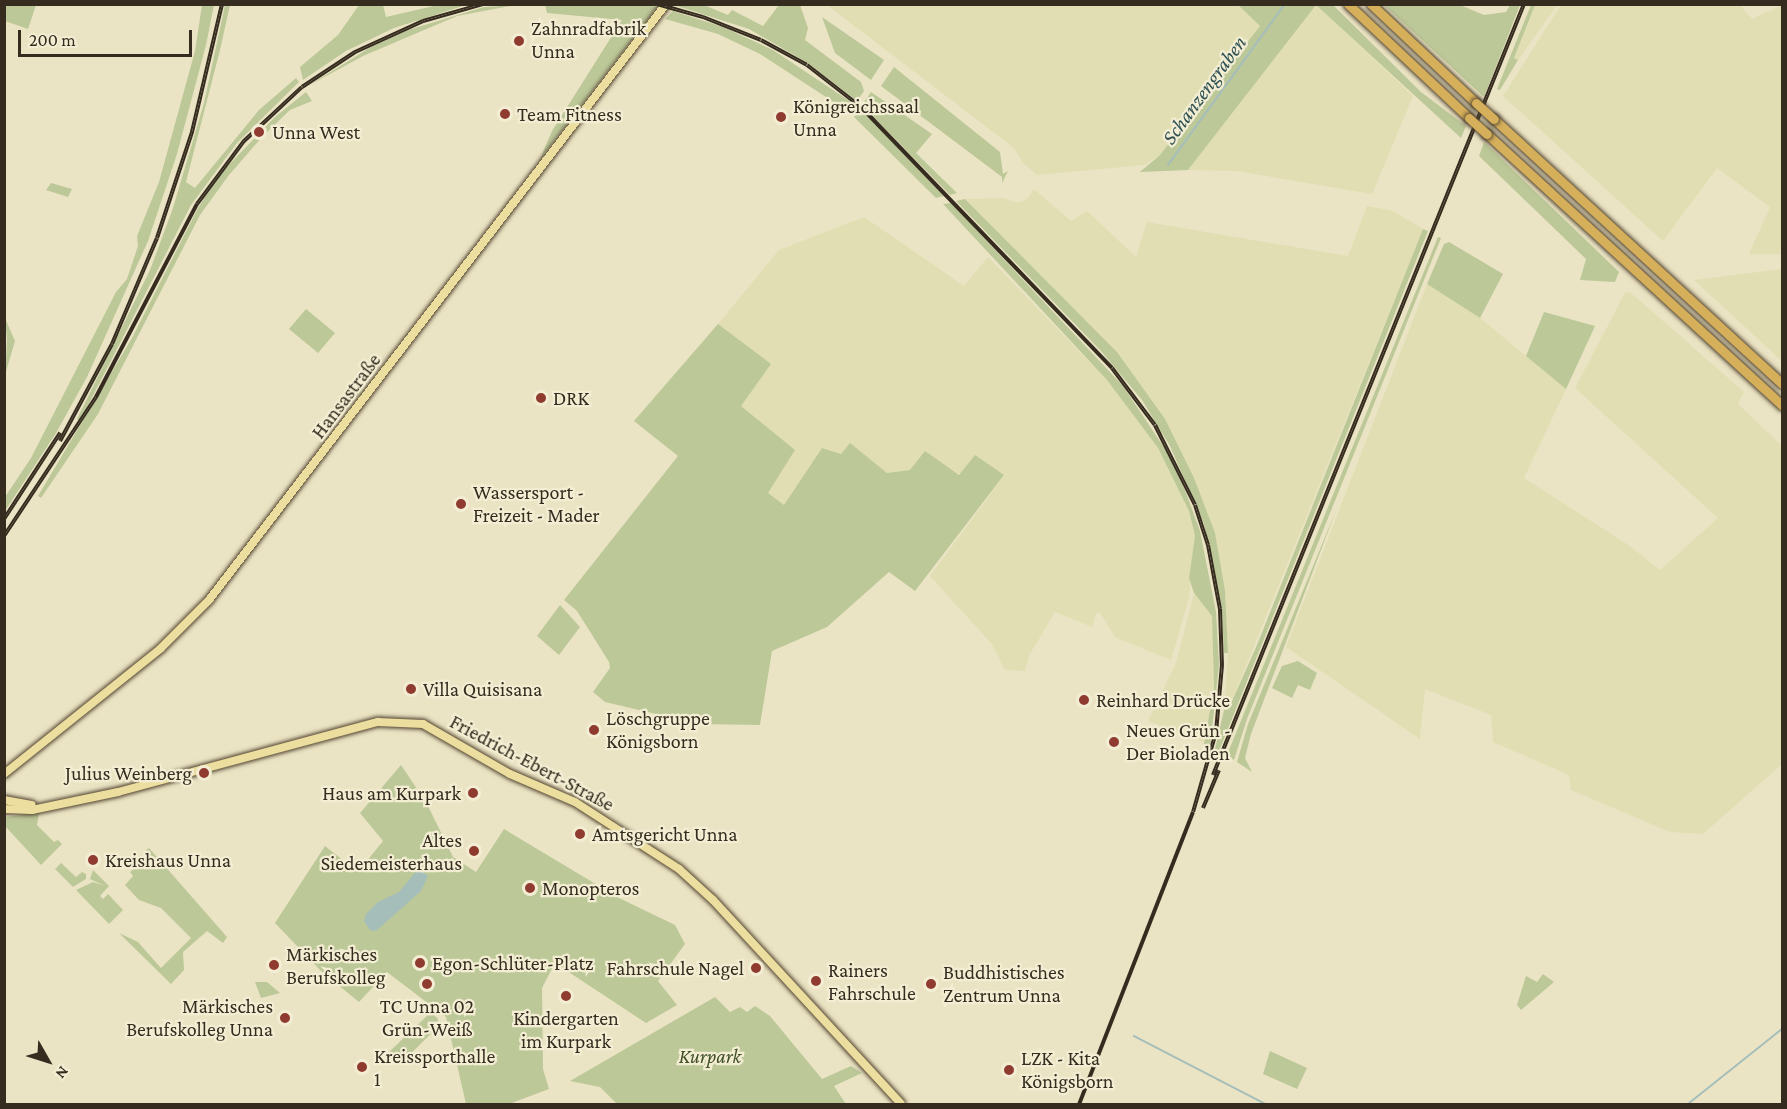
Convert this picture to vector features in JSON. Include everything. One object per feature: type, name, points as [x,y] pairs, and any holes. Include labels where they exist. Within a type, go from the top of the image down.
[{"type":"highway","points":[[1348,4],[1782,405]]},
{"type":"highway","points":[[1371,4],[1782,384]]},
{"type":"main road","name":"Hansastraße","points":[[4,782],[9,772],[161,648],[209,600],[666,4]]},
{"type":"main road","name":"Friedrich-Ebert-Straße","points":[[4,809],[32,810],[118,792],[378,722],[423,724],[510,774],[578,803],[679,869],[729,917],[901,1104]]},
{"type":"main road","name":"Friedrich-Ebert-Straße","points":[[4,800],[44,806]]},
{"type":"shaded area","points":[[827,5],[1238,5],[1260,26],[1160,155],[1144,165],[1037,175],[1023,163],[1014,148]]},
{"type":"shaded area","points":[[1316,5],[1413,96],[1372,194],[1236,171],[1188,170]]},
{"type":"shaded area","points":[[1535,5],[1557,5],[1518,60],[1514,58]]},
{"type":"shaded area","points":[[1561,5],[1740,5],[1752,19],[1782,5],[1782,254],[1749,254],[1770,207],[1717,168],[1663,241],[1503,96]]},
{"type":"shaded area","points":[[1034,189],[1071,221],[1087,211],[1136,257],[1147,222],[1348,256],[1367,206],[1393,211],[1423,229],[1228,710],[1224,710],[1228,653],[1225,591],[1194,478],[1117,352],[965,199],[1003,198],[1018,203],[1028,198]]},
{"type":"shaded area","points":[[864,217],[964,286],[988,257],[1107,380],[1158,448],[1189,511],[1195,536],[1189,598],[1171,660],[1115,637],[1101,614],[1096,613],[1092,627],[1055,612],[1030,654],[1025,671],[1005,670],[991,643],[930,576],[1004,476],[910,470],[887,473],[850,444],[841,454],[822,448],[784,505],[768,493],[795,450],[741,406],[718,324],[779,250]]},
{"type":"shaded area","points":[[1782,269],[1782,361],[1694,280]]},
{"type":"shaded area","points":[[1427,284],[1480,318],[1566,389],[1524,478],[1630,546],[1660,570],[1718,518],[1575,388],[1625,293],[1630,292],[1744,392],[1738,404],[1782,446],[1782,764],[1703,834],[1670,832],[1571,790],[1569,775],[1493,742],[1491,715],[1425,689],[1420,739],[1286,647]]},
{"type":"shaded area","points":[[1194,593],[1212,616],[1214,688],[1205,743],[1148,721],[1176,663]]},
{"type":"green space","points":[[5,4],[36,5],[28,29],[5,21]]},
{"type":"green space","points":[[641,4],[657,7],[540,159],[552,131],[622,20],[547,13],[545,5]]},
{"type":"green space","points":[[202,5],[214,5],[206,45],[177,154],[148,241],[87,377],[56,433],[5,511],[5,497],[31,458],[116,292],[127,279],[138,246],[137,236],[159,182],[195,51]]},
{"type":"green space","points":[[225,5],[230,5],[186,182],[195,188],[259,110],[296,78],[299,82],[237,143],[191,205],[80,421],[77,419],[150,270],[173,208],[204,103]]},
{"type":"green space","points":[[359,5],[383,5],[386,17],[438,5],[466,5],[394,28],[346,51],[303,80],[300,67],[338,35]]},
{"type":"green space","points":[[516,5],[457,16],[363,56],[308,86],[371,47],[408,30],[484,7]]},
{"type":"green space","points":[[674,5],[704,5],[728,15],[732,10],[763,26],[779,5],[800,5],[808,28],[805,40],[861,82],[864,91],[857,101],[808,63],[749,29]]},
{"type":"green space","points":[[1238,5],[1316,5],[1188,170],[1140,172],[1160,155],[1260,26]]},
{"type":"green space","points":[[1316,5],[1333,5],[1421,92],[1466,126],[1461,138]]},
{"type":"green space","points":[[1384,5],[1460,5],[1484,15],[1506,12],[1510,5],[1520,5],[1484,97]]},
{"type":"green space","points":[[1531,5],[1535,5],[1514,58],[1518,60],[1500,90],[1497,89]]},
{"type":"green space","points":[[673,11],[723,27],[773,50],[854,104],[849,112],[760,54],[718,34],[665,19]]},
{"type":"green space","points":[[822,17],[884,60],[871,80],[835,53]]},
{"type":"green space","points":[[894,67],[1000,152],[1003,174],[1008,171],[1002,183],[1002,177],[881,86]]},
{"type":"green space","points":[[306,92],[312,101],[290,110],[263,136],[229,175],[200,215],[98,414],[41,498],[38,496],[132,338],[198,208],[219,175],[275,117]]},
{"type":"green space","points":[[871,92],[932,134],[916,153],[957,193],[950,195],[862,105]]},
{"type":"green space","points":[[860,109],[944,196],[936,198],[854,117]]},
{"type":"green space","points":[[1484,142],[1619,272],[1615,282],[1580,280],[1586,259],[1479,156]]},
{"type":"green space","points":[[51,183],[72,189],[68,197],[46,190]]},
{"type":"green space","points":[[965,199],[1117,352],[1165,419],[1194,478],[1215,533],[1225,591],[1228,653],[1224,653],[1222,609],[1204,524],[1170,446],[1142,400],[1101,351],[956,201]]},
{"type":"green space","points":[[951,203],[1123,386],[1165,449],[1185,490],[1200,531],[1216,612],[1219,665],[1210,747],[1204,745],[1214,688],[1212,616],[1194,593],[1189,578],[1195,536],[1189,511],[1158,448],[1107,380],[943,204]]},
{"type":"green space","points":[[1423,229],[1428,231],[1219,751],[1215,749],[1224,710],[1228,710],[1257,645]]},
{"type":"green space","points":[[1438,237],[1441,238],[1247,719],[1234,760],[1227,755]]},
{"type":"green space","points":[[1449,242],[1503,274],[1480,318],[1427,284],[1444,244]]},
{"type":"green space","points":[[306,309],[335,333],[318,353],[289,329]]},
{"type":"green space","points":[[1544,312],[1595,326],[1566,389],[1526,356]]},
{"type":"green space","points":[[5,318],[15,341],[5,375],[7,339]]},
{"type":"green space","points":[[718,324],[771,364],[741,406],[795,450],[768,493],[784,505],[822,448],[841,454],[850,443],[887,473],[910,470],[925,451],[959,475],[975,455],[1004,475],[915,591],[889,572],[827,627],[772,651],[760,725],[699,724],[605,702],[593,692],[610,668],[609,662],[577,611],[564,600],[678,456],[634,421]]},
{"type":"green space","points":[[1337,508],[1251,734],[1245,758],[1252,772],[1237,762],[1248,724]]},
{"type":"green space","points":[[560,605],[580,627],[559,655],[537,636]]},
{"type":"green space","points":[[1298,661],[1317,673],[1310,690],[1298,685],[1292,698],[1272,688],[1282,666]]},
{"type":"green space","name":"Kurpark","points":[[401,765],[427,804],[453,857],[476,872],[504,829],[619,898],[675,925],[685,944],[658,981],[677,1005],[646,1023],[555,963],[542,988],[543,1069],[549,1089],[509,1104],[466,1104],[446,1017],[387,972],[359,1002],[321,971],[275,923],[325,846],[358,872],[383,841],[360,813]]},
{"type":"green space","points":[[39,813],[37,825],[54,842],[58,840],[62,844],[41,865],[5,826],[5,817]]},
{"type":"green space","points":[[149,848],[227,937],[223,943],[207,931],[183,952],[184,970],[171,984],[119,933],[138,942],[161,968],[191,938],[161,908],[139,900],[125,885],[133,876],[130,872],[151,856],[146,850]]},
{"type":"green space","points":[[61,863],[76,877],[82,872],[86,874],[86,879],[73,887],[55,869]]},
{"type":"green space","points":[[93,870],[109,886],[100,896],[103,899],[108,894],[123,910],[109,924],[76,890],[93,882],[105,886],[90,879]]},
{"type":"green space","points":[[1543,974],[1554,982],[1521,1010],[1517,1005],[1526,976],[1537,982]]},
{"type":"green space","points":[[255,982],[267,982],[280,993],[261,998]]},
{"type":"green space","name":"Kurpark","points":[[715,997],[730,1012],[740,1007],[747,1012],[755,1006],[770,1016],[822,1079],[851,1066],[862,1073],[834,1086],[846,1104],[617,1104],[600,1087],[570,1081]]},
{"type":"green space","points":[[431,1012],[442,1023],[399,1065],[388,1053]]},
{"type":"green space","points":[[1270,1051],[1307,1068],[1297,1089],[1263,1074]]},
{"type":"water","points":[[418,869],[428,876],[421,891],[376,931],[370,930],[364,921],[366,914],[378,902],[399,892]]},
{"type":"waterway","name":"Schanzengraben","points":[[1168,165],[1285,4]]},
{"type":"waterway","points":[[1688,1104],[1782,1029]]},
{"type":"waterway","points":[[1134,1036],[1266,1104]]},
{"type":"railway","points":[[60,441],[112,344],[157,238],[192,132],[222,4]]},
{"type":"railway","points":[[4,536],[96,397],[197,204],[244,141],[302,87],[355,52],[423,21],[483,4]]},
{"type":"railway","points":[[657,4],[703,17],[761,40],[807,65],[861,107],[1112,368],[1155,425],[1195,505],[1208,545],[1220,609],[1222,665],[1216,732],[1193,812],[1079,1104]]},
{"type":"railway","points":[[1213,775],[1524,4]]},
{"type":"railway","points":[[4,519],[60,433]]},
{"type":"railway","points":[[1203,808],[1219,770]]},
{"type":"place","name":"Zahnradfabrik Unna","points":[[519,41]]},
{"type":"place","name":"Team Fitness","points":[[505,114]]},
{"type":"place","name":"Königreichssaal Unna","points":[[781,117]]},
{"type":"place","name":"Unna West","points":[[259,132]]},
{"type":"place","name":"DRK","points":[[541,398]]},
{"type":"place","name":"Wassersport - Freizeit - Mader","points":[[461,504]]},
{"type":"place","name":"Villa Quisisana","points":[[411,689]]},
{"type":"place","name":"Reinhard Drücke","points":[[1084,700]]},
{"type":"place","name":"Löschgruppe Königsborn","points":[[594,730]]},
{"type":"place","name":"Neues Grün - Der Bioladen","points":[[1114,742]]},
{"type":"place","name":"Julius Weinberg","points":[[204,773]]},
{"type":"place","name":"Haus am Kurpark","points":[[473,793]]},
{"type":"place","name":"Amtsgericht Unna","points":[[580,834]]},
{"type":"place","name":"Altes Siedemeisterhaus","points":[[474,851]]},
{"type":"place","name":"Kreishaus Unna","points":[[93,860]]},
{"type":"place","name":"Monopteros","points":[[530,888]]},
{"type":"place","name":"Egon-Schlüter-Platz","points":[[420,963]]},
{"type":"place","name":"Märkisches Berufskolleg","points":[[274,965]]},
{"type":"place","name":"Fahrschule Nagel","points":[[756,968]]},
{"type":"place","name":"Rainers Fahrschule","points":[[816,981]]},
{"type":"place","name":"TC Unna 02 Grün-Weiß","points":[[427,984]]},
{"type":"place","name":"Buddhistisches Zentrum Unna","points":[[931,984]]},
{"type":"place","name":"Kindergarten im Kurpark","points":[[566,996]]},
{"type":"place","name":"Märkisches Berufskolleg Unna","points":[[285,1018]]},
{"type":"place","name":"Kreissporthalle 1","points":[[362,1067]]},
{"type":"place","name":"LZK - Kita Königsborn","points":[[1009,1070]]}]
